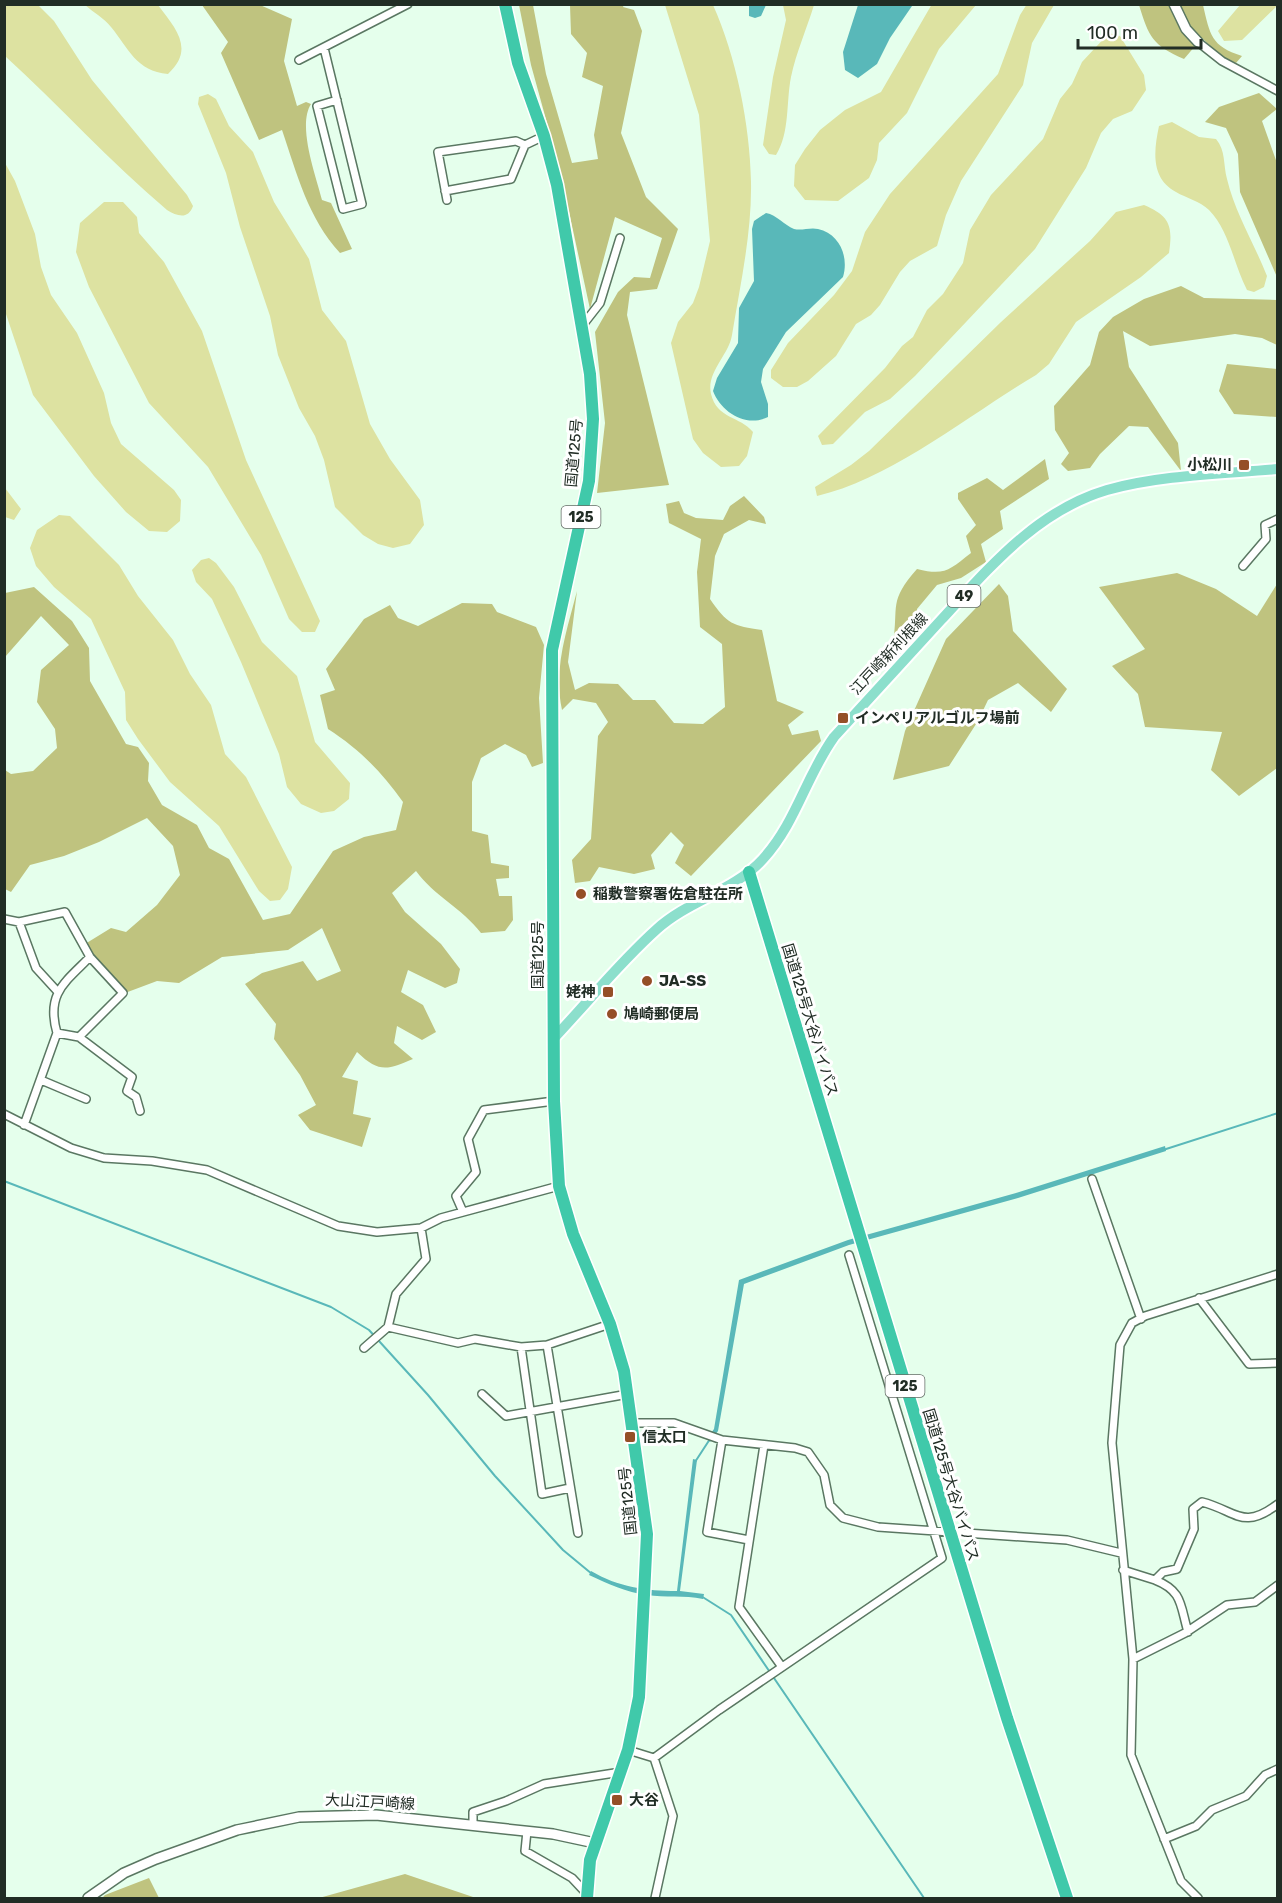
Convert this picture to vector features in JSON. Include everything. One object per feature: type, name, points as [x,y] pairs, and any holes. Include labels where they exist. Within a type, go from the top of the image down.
[{"type":"highway","name":"国道125号","points":[[505,4],[518,63],[544,136],[557,185],[582,326],[592,399],[589,481],[552,650],[554,1101],[559,1186],[573,1234],[610,1324],[628,1394],[646,1517],[646,1578],[639,1697],[628,1750],[595,1843],[587,1896]]},
{"type":"highway","name":"国道125号大谷バイパス","points":[[749,872],[1006,1718],[1067,1899]]},
{"type":"main road","points":[[498,4],[507,18]]},
{"type":"main road","points":[[1174,4],[1186,29],[1198,42]]},
{"type":"main road","name":"江戸崎新利根線","points":[[554,1038],[657,928],[685,908],[749,872],[783,833],[797,808],[818,759],[834,737],[988,569],[1023,535],[1063,508],[1106,490],[1185,477],[1278,469]]},
{"type":"main road","name":"大山江戸崎線","points":[[88,1899],[133,1869],[237,1830],[273,1821],[354,1814],[527,1831],[595,1843]]},
{"type":"street","points":[[299,60],[408,4]]},
{"type":"street","points":[[1198,42],[1222,61],[1278,92]]},
{"type":"street","points":[[324,48],[337,100],[362,204],[343,209],[317,106],[337,100]]},
{"type":"street","points":[[445,191],[511,179],[525,145],[544,136]]},
{"type":"street","points":[[447,200],[438,152],[516,141],[525,145]]},
{"type":"street","points":[[582,326],[600,303],[620,238]]},
{"type":"street","points":[[1243,566],[1266,539],[1265,525],[1278,519]]},
{"type":"street","points":[[4,919],[19,921],[65,912],[90,957],[123,993],[79,1037]]},
{"type":"street","points":[[19,921],[36,968],[57,991]]},
{"type":"street","points":[[24,1125],[57,1033],[51,1013],[57,991],[90,957]]},
{"type":"street","points":[[57,1033],[79,1037],[132,1077],[127,1091],[136,1097],[140,1112]]},
{"type":"street","points":[[41,1080],[86,1099]]},
{"type":"street","points":[[463,1212],[456,1196],[476,1172],[468,1139],[484,1110],[554,1101]]},
{"type":"street","points":[[4,1114],[71,1148],[104,1158],[152,1161],[207,1170],[338,1226],[376,1232],[421,1228],[441,1218],[559,1186]]},
{"type":"street","points":[[1092,1179],[1141,1318]]},
{"type":"street","points":[[364,1348],[388,1327],[396,1294],[426,1259],[421,1228]]},
{"type":"street","points":[[654,1758],[942,1558],[849,1255]]},
{"type":"street","points":[[1197,1899],[1181,1881],[1131,1755],[1133,1659],[1112,1443],[1117,1359],[1132,1323],[1141,1318],[1278,1274]]},
{"type":"street","points":[[1199,1298],[1249,1365],[1278,1363]]},
{"type":"street","points":[[388,1327],[458,1343],[475,1339],[521,1347],[547,1345],[610,1324]]},
{"type":"street","points":[[547,1345],[555,1407],[578,1533]]},
{"type":"street","points":[[521,1347],[542,1494],[570,1488]]},
{"type":"street","points":[[482,1394],[506,1416],[628,1394]]},
{"type":"street","points":[[633,1423],[674,1423],[722,1440],[795,1448],[808,1452],[824,1475],[831,1505],[843,1518],[878,1527],[1067,1540],[1121,1553]]},
{"type":"street","points":[[722,1440],[706,1532],[749,1540]]},
{"type":"street","points":[[764,1445],[740,1606],[780,1669]]},
{"type":"street","points":[[1155,1580],[1162,1572],[1177,1569],[1182,1562],[1194,1529],[1193,1509],[1202,1502],[1243,1518],[1261,1517],[1278,1504]]},
{"type":"street","points":[[1123,1570],[1155,1580],[1178,1594],[1188,1632]]},
{"type":"street","points":[[1133,1659],[1188,1632],[1227,1605],[1255,1602],[1278,1585]]},
{"type":"street","points":[[628,1750],[654,1758]]},
{"type":"street","points":[[654,1758],[673,1816],[655,1899]]},
{"type":"street","points":[[1164,1839],[1196,1826],[1212,1810],[1246,1796],[1265,1775],[1278,1769]]},
{"type":"street","points":[[473,1825],[473,1812],[506,1801],[544,1784],[621,1772]]},
{"type":"street","points":[[527,1831],[525,1851],[572,1878],[587,1896]]},
{"type":"green space","points":[[5,4],[38,5],[54,21],[92,80],[187,195],[193,206],[188,213],[182,216],[167,210],[5,56]]},
{"type":"green space","points":[[932,4],[976,5],[939,49],[907,113],[879,143],[877,160],[869,178],[838,201],[805,200],[794,186],[795,165],[805,149],[820,130],[845,110],[881,92]]},
{"type":"green space","points":[[1027,4],[1054,5],[1032,43],[1023,85],[961,181],[946,215],[937,246],[910,261],[900,272],[880,305],[871,315],[856,324],[836,356],[808,381],[797,387],[783,387],[771,378],[771,370],[788,343],[834,295],[852,271],[865,232],[890,194],[998,74],[1020,15]]},
{"type":"green space","points":[[85,5],[158,5],[180,39],[180,56],[176,65],[168,74],[157,72],[141,64],[108,24]]},
{"type":"green space","points":[[202,5],[260,5],[292,19],[284,61],[297,106],[306,102],[311,104],[307,113],[307,138],[322,200],[331,203],[352,249],[340,253],[320,225],[305,195],[282,130],[259,140],[221,53],[228,42]]},
{"type":"green space","points":[[519,5],[533,5],[546,74],[572,163],[598,159],[594,135],[603,86],[582,77],[587,53],[571,34],[570,5],[624,5],[623,7],[634,10],[642,31],[621,133],[646,197],[678,229],[657,289],[630,292],[627,315],[669,485],[597,493],[605,423],[595,332],[618,292],[634,277],[650,278],[662,238],[615,217],[590,309],[560,170],[531,65]]},
{"type":"green space","points":[[665,5],[713,5],[735,68],[745,114],[751,182],[748,240],[732,335],[710,386],[718,408],[753,432],[747,456],[739,466],[721,467],[703,453],[693,439],[671,343],[678,322],[693,303],[710,241],[699,115]]},
{"type":"green space","points":[[783,5],[814,5],[793,68],[786,127],[776,155],[769,154],[763,145],[773,77],[786,20]]},
{"type":"green space","points":[[1139,5],[1203,5],[1210,32],[1214,38],[1224,48],[1242,56],[1236,63],[1222,57],[1202,38],[1184,59],[1173,54],[1153,39]]},
{"type":"green space","points":[[1240,5],[1277,6],[1242,40],[1224,41],[1218,31]]},
{"type":"green space","points":[[1109,33],[1120,36],[1144,75],[1146,90],[1132,111],[1113,119],[1101,133],[1086,168],[1035,249],[915,376],[890,399],[865,412],[833,444],[822,445],[818,436],[913,337],[927,310],[943,294],[963,263],[970,230],[991,195],[1043,139],[1060,99],[1072,84],[1082,62]]},
{"type":"green space","points":[[1259,93],[1277,109],[1262,121],[1277,163],[1277,277],[1240,192],[1238,154],[1226,128],[1205,122],[1219,107]]},
{"type":"green space","points":[[208,94],[216,99],[229,126],[253,152],[274,202],[309,259],[322,310],[346,341],[370,424],[390,459],[420,500],[424,525],[410,544],[393,548],[378,544],[363,535],[335,507],[324,460],[315,436],[299,408],[278,355],[270,316],[240,227],[226,173],[198,104],[199,97]]},
{"type":"green space","points":[[1172,122],[1199,137],[1216,139],[1219,144],[1235,204],[1267,276],[1264,287],[1254,292],[1247,290],[1222,227],[1216,218],[1205,207],[1176,192],[1162,179],[1156,163],[1157,135],[1159,126]]},
{"type":"green space","points":[[5,163],[15,181],[35,234],[41,267],[51,295],[77,333],[104,393],[111,423],[121,444],[174,490],[181,500],[180,521],[167,532],[149,531],[126,512],[94,476],[33,395],[5,311]]},
{"type":"green space","points":[[104,202],[123,202],[137,217],[139,233],[164,262],[202,331],[246,460],[320,621],[315,632],[302,632],[289,619],[261,555],[208,467],[149,403],[89,287],[76,252],[80,223]]},
{"type":"green space","points":[[1144,205],[1159,213],[1168,223],[1169,253],[1141,277],[1076,322],[1049,364],[1036,375],[901,461],[845,488],[817,496],[815,487],[869,451],[1001,322],[1090,241],[1116,212]]},
{"type":"green space","points":[[1181,286],[1204,298],[1277,300],[1277,345],[1262,338],[1235,334],[1150,346],[1123,331],[1129,367],[1178,443],[1181,471],[1148,427],[1129,426],[1100,454],[1090,468],[1068,471],[1061,464],[1069,453],[1055,430],[1054,406],[1090,365],[1099,332],[1113,317],[1144,299]]},
{"type":"green space","points":[[1227,364],[1277,369],[1277,417],[1234,414],[1219,391]]},
{"type":"green space","points":[[1045,459],[1049,479],[1000,511],[1003,529],[981,544],[986,562],[961,578],[937,585],[917,609],[916,633],[870,674],[866,672],[893,643],[898,597],[917,569],[934,572],[946,570],[971,553],[966,536],[976,525],[958,499],[958,493],[987,478],[1003,490]]},
{"type":"green space","points":[[5,488],[21,509],[14,520],[5,517]]},
{"type":"green space","points":[[744,496],[764,517],[766,524],[749,520],[724,534],[715,556],[710,599],[726,619],[737,625],[762,630],[777,701],[804,712],[788,725],[792,735],[818,730],[821,741],[691,876],[675,863],[684,845],[671,832],[651,855],[655,869],[634,874],[599,867],[590,881],[575,883],[572,860],[591,839],[598,736],[608,722],[596,703],[573,699],[562,710],[560,665],[565,635],[577,591],[568,662],[575,690],[589,683],[618,684],[633,700],[655,700],[674,723],[703,724],[725,707],[722,644],[700,627],[697,572],[701,539],[669,523],[666,504],[679,501],[684,513],[696,518],[723,520],[730,506]]},
{"type":"green space","points":[[59,515],[70,516],[119,565],[138,596],[173,640],[190,674],[211,705],[225,754],[246,777],[292,867],[288,889],[280,900],[270,901],[259,891],[219,826],[170,782],[138,739],[126,720],[125,692],[91,619],[54,587],[36,566],[30,548],[37,530]]},
{"type":"green space","points":[[209,558],[216,563],[234,587],[262,642],[297,676],[315,742],[350,783],[349,799],[334,811],[321,813],[301,804],[287,787],[279,754],[241,662],[212,599],[196,582],[192,570],[201,560]]},
{"type":"green space","points":[[1177,573],[1216,589],[1257,616],[1277,584],[1277,768],[1239,796],[1211,770],[1222,732],[1145,727],[1138,694],[1112,666],[1145,649],[1099,587]]},
{"type":"green space","points":[[999,584],[1008,596],[1013,631],[1067,689],[1051,712],[1018,683],[988,700],[978,721],[949,766],[893,780],[905,731],[946,639]]},
{"type":"green space","points":[[34,587],[72,621],[89,648],[90,681],[126,744],[138,747],[149,763],[148,781],[162,805],[197,825],[209,848],[229,859],[263,920],[290,914],[333,851],[364,837],[396,830],[403,802],[369,761],[328,729],[320,695],[335,690],[326,669],[364,619],[390,605],[398,618],[418,626],[462,603],[492,604],[497,612],[536,627],[544,645],[539,698],[543,763],[532,767],[526,755],[505,744],[481,758],[472,782],[472,831],[488,835],[491,863],[509,866],[509,878],[496,879],[499,896],[512,896],[513,920],[505,931],[481,933],[465,916],[431,888],[416,871],[392,893],[405,912],[441,944],[460,969],[457,983],[445,988],[408,970],[401,992],[423,1005],[436,1032],[422,1040],[397,1026],[394,1043],[413,1059],[384,1068],[371,1064],[357,1052],[342,1077],[358,1081],[353,1114],[371,1118],[362,1147],[310,1130],[298,1115],[316,1105],[300,1075],[274,1039],[276,1024],[245,984],[262,973],[303,961],[317,981],[341,971],[322,928],[288,950],[222,957],[179,983],[157,981],[125,993],[105,975],[85,944],[111,928],[126,932],[157,905],[180,875],[173,846],[147,818],[99,842],[64,856],[30,865],[11,892],[5,889],[5,770],[11,774],[33,771],[57,748],[55,729],[37,702],[41,670],[69,645],[41,616],[5,657],[5,593]]},
{"type":"green space","points":[[405,1874],[476,1898],[319,1898]]},
{"type":"green space","points":[[149,1878],[159,1898],[102,1898],[105,1895]]},
{"type":"water","points":[[749,4],[766,5],[761,16],[755,18],[749,16]]},
{"type":"water","points":[[858,5],[912,6],[890,38],[877,64],[858,78],[845,70],[843,52]]},
{"type":"water","points":[[766,213],[794,229],[818,229],[832,236],[844,254],[845,269],[843,277],[786,332],[763,369],[761,382],[768,404],[768,417],[751,421],[728,411],[713,391],[717,378],[738,343],[739,308],[754,281],[752,229],[754,221]]},
{"type":"water","points":[[1165,1146],[1166,1151],[1018,1198],[849,1245],[744,1284],[718,1431],[710,1442],[707,1439],[714,1429],[739,1280],[848,1240],[1016,1193]]},
{"type":"water","points":[[693,1459],[697,1460],[680,1591],[704,1594],[703,1599],[639,1594],[589,1575],[591,1571],[611,1581],[632,1587],[677,1591]]},
{"type":"waterway","points":[[1163,1150],[1278,1113]]},
{"type":"waterway","points":[[4,1181],[331,1307],[369,1330],[428,1395],[495,1476],[563,1550],[592,1574]]},
{"type":"waterway","points":[[695,1462],[710,1439]]},
{"type":"waterway","points":[[701,1596],[731,1615],[924,1898]]},
{"type":"place","name":"小松川","points":[[1244,465]]},
{"type":"place","name":"インペリアルゴルフ場前","points":[[843,718]]},
{"type":"place","name":"稲敷警察署佐倉駐在所","points":[[581,894]]},
{"type":"place","name":"JA-SS","points":[[647,981]]},
{"type":"place","name":"姥神","points":[[608,992]]},
{"type":"place","name":"鳩崎郵便局","points":[[612,1014]]},
{"type":"place","name":"信太口","points":[[630,1437]]},
{"type":"place","name":"大谷","points":[[617,1800]]}]
